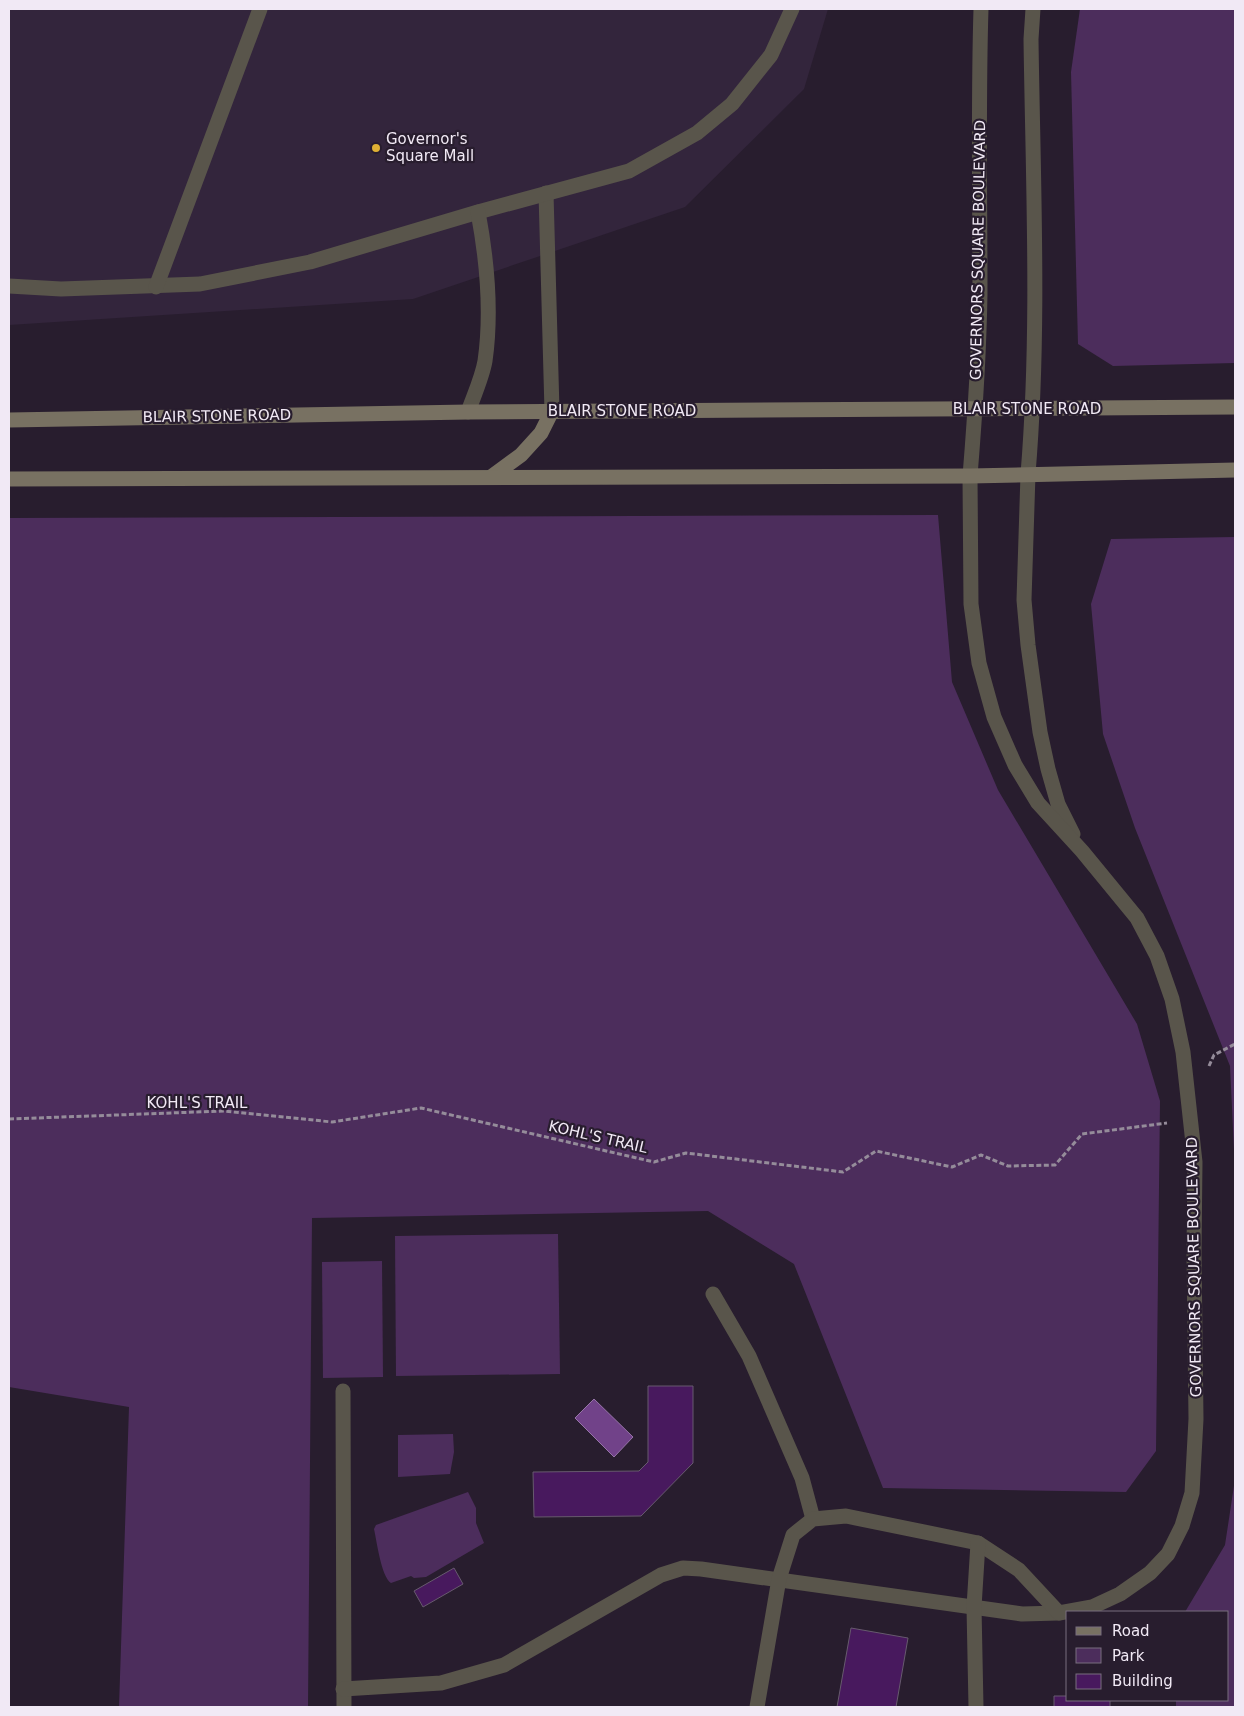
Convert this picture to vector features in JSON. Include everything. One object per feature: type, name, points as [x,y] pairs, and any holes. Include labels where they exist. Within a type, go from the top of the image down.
[{"type":"main road","name":"BLAIR STONE ROAD","points":[[9,420],[552,411],[975,408],[1034,410],[1235,407]]},
{"type":"main road","points":[[491,477],[521,455],[541,433],[552,411]]},
{"type":"main road","points":[[9,479],[970,476],[1235,470]]},
{"type":"street","points":[[156,287],[260,9]]},
{"type":"street","points":[[9,286],[61,290],[200,284],[310,262],[629,170],[697,133],[732,104],[771,55],[792,9]]},
{"type":"street","name":"GOVERNORS SQUARE BOULEVARD","points":[[981,9],[979,72],[980,303],[970,476],[971,604],[979,663],[994,717],[1015,765],[1038,803],[1137,918],[1157,956],[1172,999],[1183,1052],[1195,1162],[1196,1419],[1192,1493],[1182,1526],[1168,1554],[1150,1573],[1120,1594],[1092,1607],[1070,1611]]},
{"type":"street","name":"GOVERNORS SQUARE BOULEVARD","points":[[1033,9],[1031,39],[1036,327],[1034,410],[1028,474],[1024,600],[1040,732],[1058,804],[1082,852]]},
{"type":"street","points":[[546,193],[552,411]]},
{"type":"street","points":[[468,412],[484,362],[487,317],[485,251],[478,212]]},
{"type":"street","points":[[714,1294],[749,1356],[802,1478],[813,1519]]},
{"type":"street","points":[[343,1391],[344,1707]]},
{"type":"street","points":[[757,1707],[779,1579],[793,1534],[813,1519],[846,1516],[978,1543],[1019,1570],[1059,1613]]},
{"type":"street","points":[[976,1707],[974,1607],[978,1543]]},
{"type":"street","name":"GOVERNORS SQUARE BOULEVARD","points":[[343,1689],[441,1684],[504,1665],[662,1575],[683,1568],[779,1579],[1022,1614],[1066,1612]]},
{"type":"path","points":[[1206,1072],[1214,1055],[1235,1044]]},
{"type":"path","name":"KOHL'S TRAIL","points":[[9,1119],[224,1111],[332,1122],[421,1108],[654,1162],[686,1153],[843,1172],[876,1151],[952,1167],[981,1155],[1008,1166],[1055,1165],[1082,1134],[1173,1122],[1190,1106]]},
{"type":"shaded area","name":"Governor's Square Mall","points":[[9,9],[828,9],[804,89],[685,207],[413,299],[9,325]]},
{"type":"shaded area","points":[[594,1399],[633,1437],[614,1457],[575,1418]]},
{"type":"green space","points":[[1080,9],[1235,9],[1235,363],[1113,366],[1078,344],[1071,72]]},
{"type":"green space","points":[[938,515],[952,682],[998,790],[1137,1024],[1160,1101],[1156,1451],[1126,1492],[883,1488],[794,1264],[708,1211],[312,1218],[308,1707],[119,1707],[129,1407],[9,1387],[9,518]]},
{"type":"green space","points":[[1235,537],[1235,1171],[1230,1066],[1135,828],[1103,734],[1091,604],[1111,539]]},
{"type":"green space","points":[[558,1234],[560,1374],[396,1376],[395,1236]]},
{"type":"green space","points":[[382,1261],[383,1377],[323,1378],[322,1262]]},
{"type":"green space","points":[[453,1434],[454,1452],[450,1474],[398,1477],[398,1435]]},
{"type":"green space","points":[[1235,1479],[1235,1707],[1176,1707],[1176,1701],[1229,1701],[1229,1611],[1186,1611],[1225,1545]]},
{"type":"green space","points":[[468,1492],[476,1508],[476,1523],[484,1543],[426,1577],[414,1578],[411,1576],[391,1583],[380,1558],[374,1529],[376,1525]]},
{"type":"building","points":[[648,1386],[693,1386],[693,1463],[641,1516],[534,1517],[533,1472],[639,1471],[648,1462]]},
{"type":"building","points":[[454,1568],[463,1584],[423,1607],[414,1591]]},
{"type":"building","points":[[851,1628],[908,1638],[896,1707],[837,1707]]},
{"type":"building","points":[[1054,1696],[1066,1696],[1066,1701],[1110,1701],[1110,1707],[1054,1707]]},
{"type":"place","name":"Governor's Square Mall","points":[[376,148]]}]
